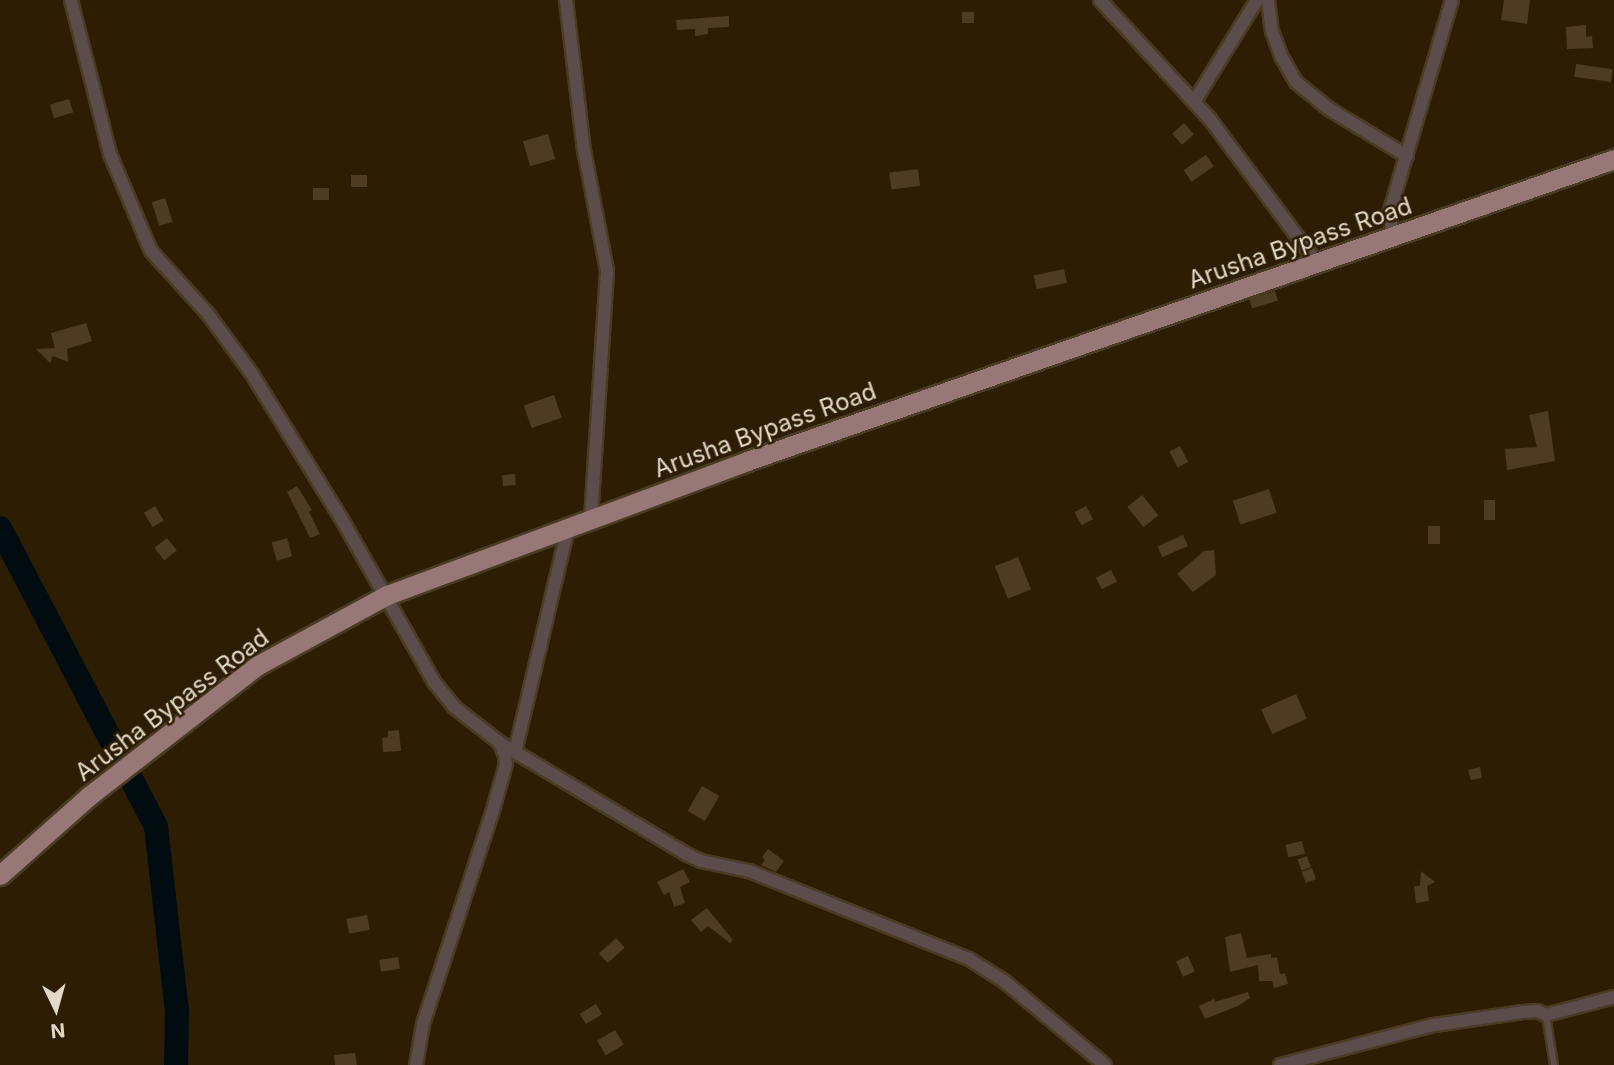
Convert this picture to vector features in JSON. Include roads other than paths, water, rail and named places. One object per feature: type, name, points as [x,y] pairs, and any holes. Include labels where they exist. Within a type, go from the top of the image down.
[{"type":"main road","name":"Arusha Bypass Road","points":[[0,875],[89,796],[258,665],[387,595],[747,461],[1614,159]]},
{"type":"street","points":[[71,0],[110,154],[151,251],[231,342],[387,595],[416,654],[454,707],[499,742],[686,854],[701,861],[749,871],[862,919],[969,959],[1004,981],[1105,1065]]},
{"type":"street","points":[[566,0],[584,150],[607,271],[591,519]]},
{"type":"street","points":[[1100,0],[1194,102],[1317,263]]},
{"type":"street","points":[[1194,102],[1257,0]]},
{"type":"street","points":[[1268,0],[1272,31],[1296,82],[1329,109],[1407,156]]},
{"type":"street","points":[[1394,236],[1390,214],[1452,0]]},
{"type":"street","points":[[515,752],[568,527]]},
{"type":"street","points":[[416,1065],[423,1024],[506,764],[499,742]]},
{"type":"street","points":[[1280,1065],[1434,1025],[1523,1012],[1537,1011],[1546,1015],[1614,998]]},
{"type":"lane","points":[[1546,1015],[1554,1065]]},
{"type":"waterway","points":[[0,528],[156,827],[177,1010],[176,1065]]}]
